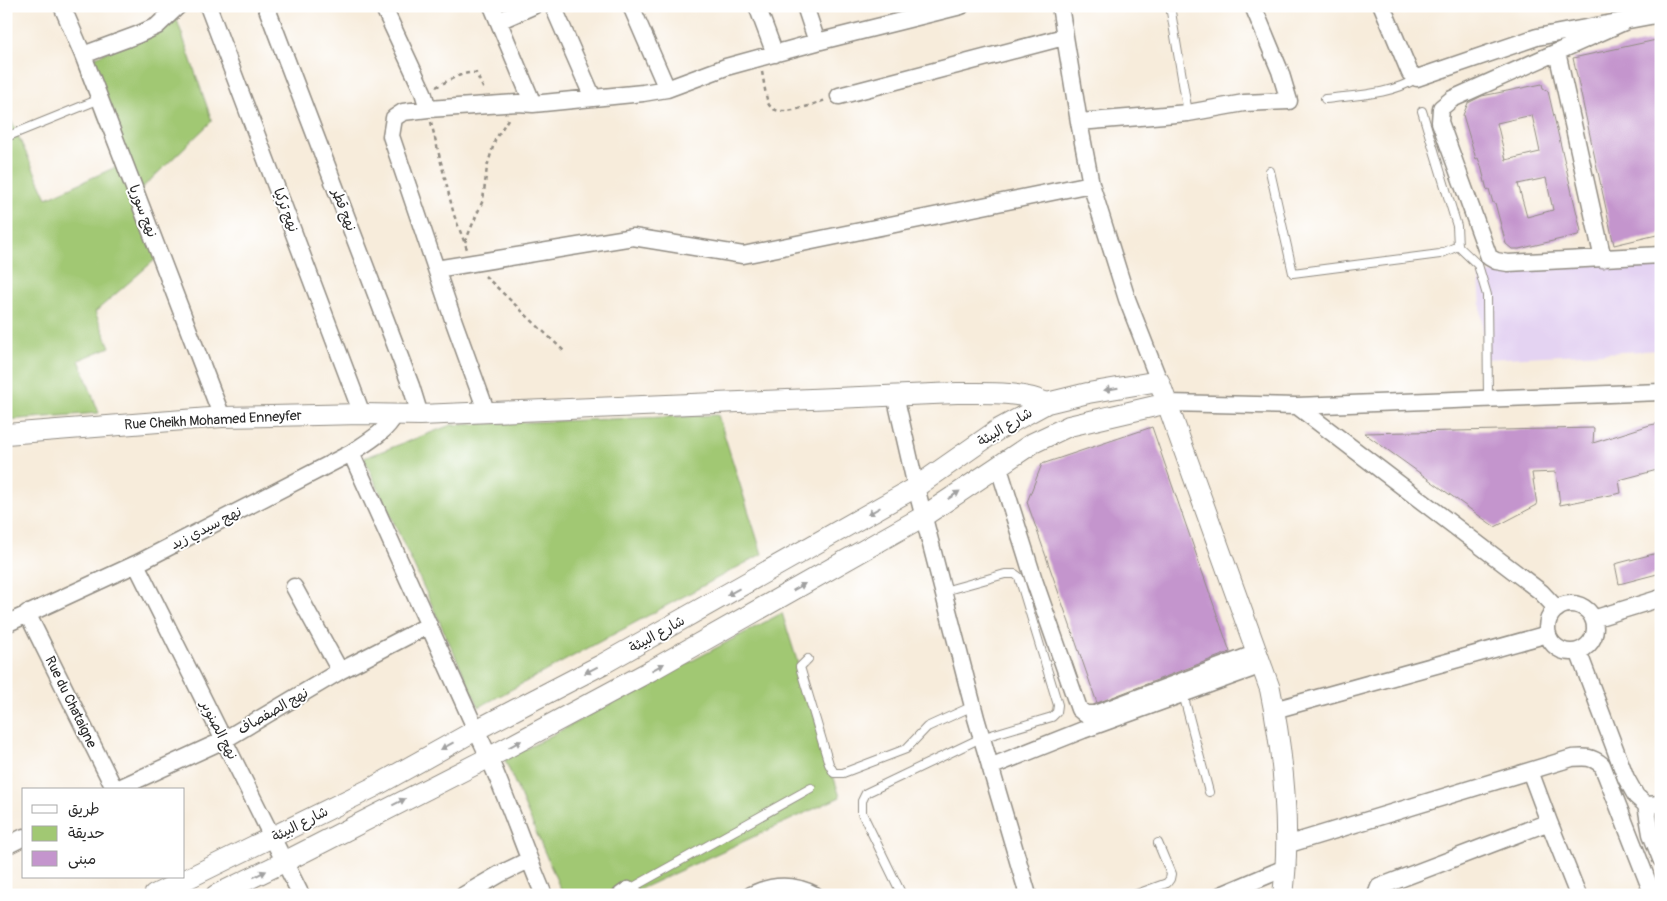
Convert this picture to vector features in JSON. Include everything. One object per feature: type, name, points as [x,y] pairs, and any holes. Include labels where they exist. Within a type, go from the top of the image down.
[{"type":"street","name":"نهج سوريا","points":[[62,6],[84,55],[222,417]]},
{"type":"street","points":[[84,55],[157,26],[178,6]]},
{"type":"street","name":"نهج تركيا","points":[[208,6],[362,414]]},
{"type":"street","name":"نهج قطر","points":[[266,6],[411,386],[420,415]]},
{"type":"street","points":[[383,6],[423,92],[428,109]]},
{"type":"street","points":[[525,103],[495,13],[533,6]]},
{"type":"street","points":[[553,6],[593,98]]},
{"type":"street","points":[[631,6],[667,89]]},
{"type":"street","points":[[757,6],[775,54]]},
{"type":"street","points":[[805,6],[817,42]]},
{"type":"street","points":[[487,413],[391,136],[394,118],[403,112],[428,109],[593,98],[667,89],[726,67],[961,6]]},
{"type":"street","points":[[1060,6],[1078,122],[1091,184],[1127,299],[1168,403],[1270,689],[1283,785],[1287,867],[1284,895]]},
{"type":"street","points":[[1078,122],[1188,113],[1244,103],[1290,101],[1254,6]]},
{"type":"street","points":[[1382,6],[1410,73],[1417,78],[1538,37],[1624,22],[1659,12]]},
{"type":"street","points":[[1624,22],[1452,99],[1441,108],[1440,122],[1489,257],[1496,261],[1508,263],[1661,255]]},
{"type":"street","points":[[839,96],[1064,37]]},
{"type":"street","points":[[1557,52],[1603,259]]},
{"type":"street","points":[[436,269],[632,237],[743,255],[1091,184]]},
{"type":"street","name":"شارع البيئة","points":[[154,895],[372,788],[476,730],[603,664],[916,487],[999,430],[1047,402],[1159,381]]},
{"type":"street","name":"Rue Cheikh Mohamed Enneyfer","points":[[6,434],[222,417],[487,413],[957,392],[1009,394],[1047,402]]},
{"type":"street","points":[[1168,403],[1298,406],[1661,392]]},
{"type":"street","points":[[895,395],[916,487],[972,706],[1028,895]]},
{"type":"street","name":"شارع البيئة","points":[[216,895],[490,757],[652,670],[924,516],[1033,443],[1069,426],[1168,403]]},
{"type":"street","points":[[1298,406],[1541,592],[1557,609]]},
{"type":"street","name":"نهج سيدي زيد","points":[[6,624],[136,564],[351,453],[382,432],[391,423],[395,415]]},
{"type":"street","points":[[351,453],[476,730],[490,757],[544,895]]},
{"type":"street","points":[[998,465],[1034,580],[1079,709],[1085,714],[1095,714],[1260,659]]},
{"type":"street","name":"نهج الصنوبر","points":[[136,564],[286,861],[301,895]]},
{"type":"street","points":[[294,587],[340,672]]},
{"type":"street","points":[[1593,619],[1661,598]]},
{"type":"street","points":[[1570,604],[1577,605],[1589,613],[1593,619],[1594,634],[1586,647],[1578,651],[1570,652],[1556,647],[1548,634],[1548,620],[1557,609],[1570,604]]},
{"type":"street","name":"Rue du Chataigne","points":[[28,613],[114,788]]},
{"type":"street","name":"نهج الصفصاف","points":[[119,788],[224,740],[340,672],[429,625]]},
{"type":"street","points":[[1274,710],[1548,634]]},
{"type":"street","points":[[1578,651],[1626,778],[1636,796],[1653,805],[1651,834],[1661,858]]},
{"type":"street","points":[[990,767],[1083,730],[1183,694],[1260,659]]},
{"type":"street","points":[[1286,845],[1572,758],[1583,757],[1594,759],[1602,765],[1653,895]]},
{"type":"street","points":[[1530,771],[1578,895]]},
{"type":"street","points":[[1376,895],[1379,886],[1549,822]]},
{"type":"street","points":[[6,846],[22,838]]},
{"type":"street","points":[[464,895],[529,860]]},
{"type":"street","points":[[1221,895],[1287,867]]},
{"type":"street","points":[[751,895],[779,886],[802,888],[815,895]]},
{"type":"lane","points":[[1170,6],[1188,113]]},
{"type":"lane","points":[[1326,99],[1392,90],[1405,86],[1417,78]]},
{"type":"lane","points":[[6,137],[100,99]]},
{"type":"lane","points":[[1422,111],[1457,226],[1458,246],[1478,265],[1487,295],[1488,399]]},
{"type":"lane","points":[[1270,171],[1293,273],[1440,254],[1458,246]]},
{"type":"lane","points":[[902,895],[862,813],[862,801],[866,793],[981,738],[1052,717],[1057,712],[1058,705],[1019,577],[1014,574],[1005,574],[944,591]]},
{"type":"lane","points":[[808,659],[800,667],[829,764],[834,772],[843,773],[906,749],[927,727],[972,706]]},
{"type":"lane","points":[[1183,694],[1209,792]]},
{"type":"lane","points":[[628,893],[811,788]]},
{"type":"lane","points":[[1134,895],[1167,883],[1170,879],[1171,874],[1158,843]]},
{"type":"path","points":[[758,58],[769,104],[776,111],[788,112],[839,96]]},
{"type":"path","points":[[423,92],[466,73],[473,72],[476,73],[490,105]]},
{"type":"path","points":[[465,243],[483,200],[487,167],[495,140],[525,103]]},
{"type":"path","points":[[428,109],[448,194],[472,264],[566,353]]},
{"type":"shaded area","points":[[1661,259],[1661,350],[1484,359],[1479,274]]},
{"type":"green space","points":[[176,17],[212,121],[140,190],[165,251],[95,312],[110,347],[79,360],[99,413],[6,420],[6,110],[47,198],[118,166],[80,65]]},
{"type":"green space","points":[[718,415],[762,554],[479,707],[364,458],[451,425]]},
{"type":"green space","points":[[782,613],[840,797],[627,895],[563,895],[505,760]]},
{"type":"building","points":[[1661,39],[1661,234],[1614,245],[1573,58]]},
{"type":"building","points":[[1542,84],[1543,88],[1548,91],[1581,231],[1578,235],[1519,249],[1512,249],[1506,244],[1495,203],[1493,203],[1489,189],[1487,190],[1481,166],[1478,158],[1476,159],[1463,115],[1468,103],[1482,96]],"holes":[[[1532,115],[1540,152],[1506,160],[1497,123]],[[1546,178],[1553,210],[1527,217],[1518,184]]]},
{"type":"building","points":[[1661,423],[1661,469],[1619,480],[1621,493],[1560,505],[1556,472],[1532,473],[1537,505],[1495,527],[1364,433],[1594,428],[1593,443]]},
{"type":"building","points":[[1152,427],[1230,652],[1097,703],[1027,502],[1042,464]]},
{"type":"building","points":[[1661,552],[1661,573],[1619,584],[1615,564]]}]
